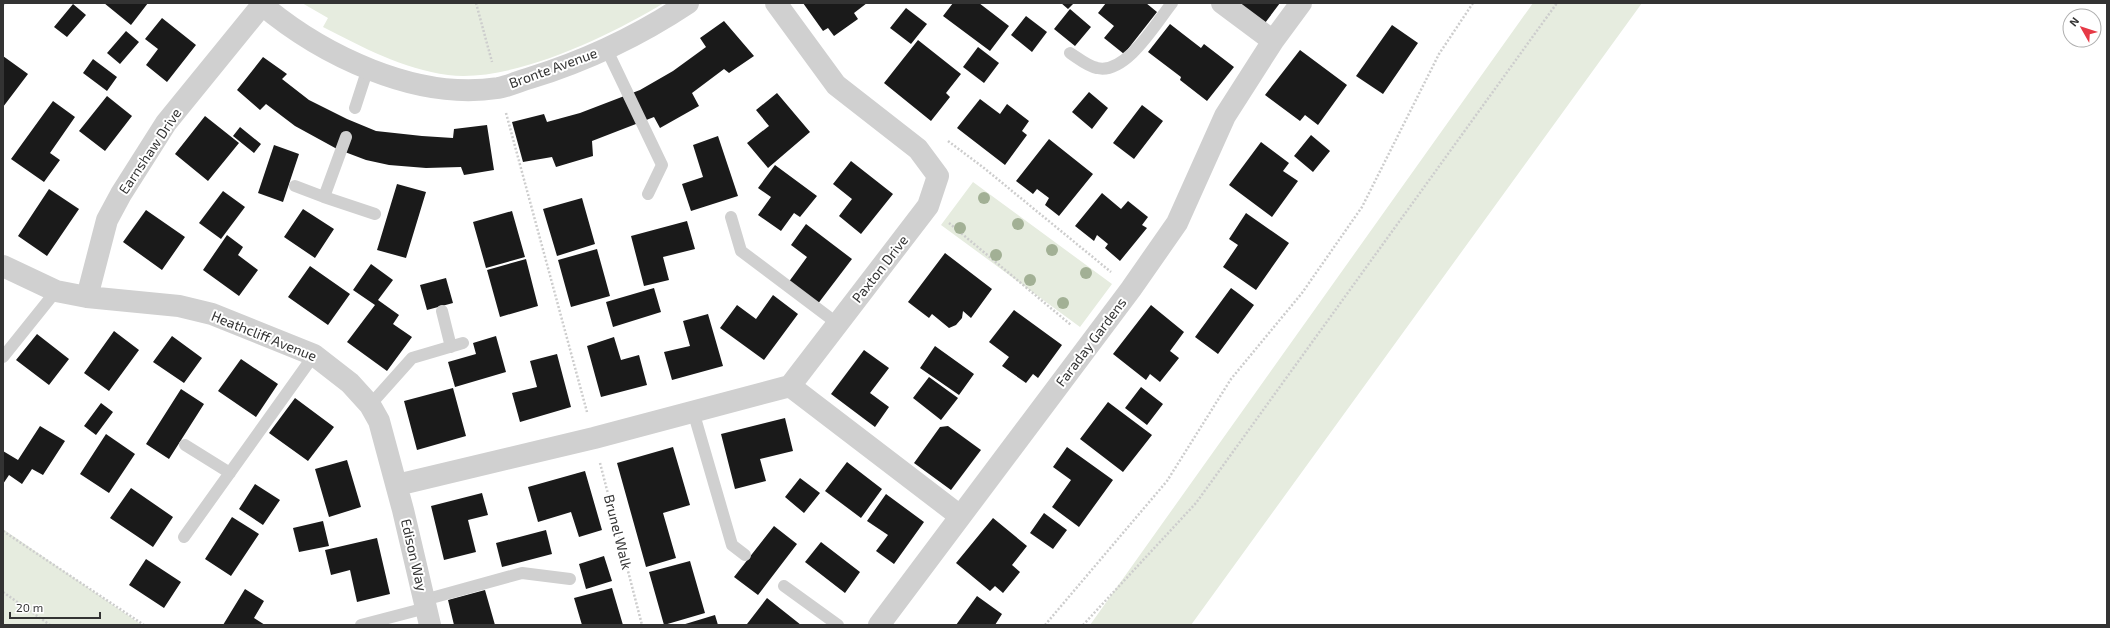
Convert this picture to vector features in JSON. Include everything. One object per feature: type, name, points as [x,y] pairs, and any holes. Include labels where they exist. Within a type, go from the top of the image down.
[{"type":"street","name":"Bronte Avenue","points":[[261,4],[326,49],[368,68],[438,89],[471,90],[499,88],[556,70],[606,48],[673,13],[688,3]]},
{"type":"street","name":"Paxton Drive","points":[[776,3],[836,84],[918,149],[938,176],[928,206],[790,386]]},
{"type":"street","points":[[1222,3],[1273,41]]},
{"type":"street","name":"Faraday Gardens","points":[[879,625],[1131,289],[1177,223],[1225,116],[1273,41],[1301,3]]},
{"type":"street","name":"Earnshaw Drive","points":[[87,297],[107,220],[121,194],[166,123],[261,4]]},
{"type":"street","name":"Heathcliff Avenue","points":[[3,266],[56,291],[87,297],[179,306],[212,314],[314,355],[350,383],[370,405],[379,421],[397,485]]},
{"type":"street","points":[[397,485],[594,438],[790,386],[960,516]]},
{"type":"street","name":"Edison Way","points":[[397,485],[427,611]]},
{"type":"lane","points":[[1070,53],[1098,69],[1119,65],[1129,58],[1172,3]]},
{"type":"lane","points":[[606,48],[662,165],[648,194]]},
{"type":"lane","points":[[355,108],[368,68]]},
{"type":"lane","points":[[324,197],[346,137]]},
{"type":"lane","points":[[295,186],[375,214]]},
{"type":"lane","points":[[732,217],[741,251],[838,324]]},
{"type":"lane","points":[[3,357],[56,291]]},
{"type":"lane","points":[[370,405],[412,358],[457,345],[442,311]]},
{"type":"lane","points":[[184,537],[314,355]]},
{"type":"lane","points":[[693,411],[732,545],[745,555]]},
{"type":"lane","points":[[185,445],[230,473]]},
{"type":"lane","points":[[362,625],[427,611],[522,573],[570,579]]},
{"type":"lane","points":[[784,586],[838,625]]},
{"type":"path","name":"Brunel Walk","points":[[476,3],[594,438],[642,625]]},
{"type":"path","points":[[1045,625],[1167,481],[1231,379],[1302,293],[1362,207],[1439,54],[1472,3]]},
{"type":"path","points":[[1083,625],[1196,503],[1557,3]]},
{"type":"path","points":[[918,149],[932,130],[984,168],[1131,289]]},
{"type":"path","points":[[928,206],[1091,342]]},
{"type":"path","points":[[3,532],[144,625]]},
{"type":"path","points":[[3,592],[50,625]]},
{"type":"shaded area","points":[[302,3],[664,3],[616,29],[560,54],[501,72],[474,76],[448,75],[431,72],[415,68],[383,56],[323,27],[328,18]]},
{"type":"shaded area","points":[[1533,3],[1642,3],[1191,625],[1090,625]]},
{"type":"shaded area","points":[[973,182],[1112,284],[1080,327],[941,225]]},
{"type":"shaded area","points":[[3,529],[142,625],[3,625]]},
{"type":"building","points":[[104,3],[148,3],[131,25]]},
{"type":"building","points":[[803,3],[867,3],[854,13],[858,19],[834,36],[828,28],[823,31]]},
{"type":"building","points":[[953,3],[979,3],[1009,26],[990,51],[943,16]]},
{"type":"building","points":[[1061,3],[1074,3],[1068,9]]},
{"type":"building","points":[[1106,3],[1146,3],[1157,12],[1124,54],[1104,38],[1114,26],[1098,13]]},
{"type":"building","points":[[1238,3],[1280,3],[1265,23]]},
{"type":"building","points":[[73,4],[86,15],[67,37],[54,27]]},
{"type":"building","points":[[906,8],[927,24],[911,44],[890,28]]},
{"type":"building","points":[[1070,9],[1091,27],[1075,46],[1054,29]]},
{"type":"building","points":[[1026,16],[1047,32],[1032,52],[1011,35]]},
{"type":"building","points":[[162,18],[196,45],[167,82],[146,65],[158,49],[145,39]]},
{"type":"building","points":[[724,21],[754,56],[729,73],[724,69],[692,93],[699,106],[660,128],[654,117],[592,141],[593,156],[556,167],[552,157],[523,162],[512,122],[544,114],[547,122],[580,113],[640,90],[673,71],[706,47],[700,38]]},
{"type":"building","points":[[1170,24],[1201,48],[1204,44],[1234,67],[1207,101],[1180,80],[1181,77],[1148,52]]},
{"type":"building","points":[[1392,25],[1418,43],[1383,94],[1356,76]]},
{"type":"building","points":[[126,31],[139,42],[120,64],[107,53]]},
{"type":"building","points":[[918,40],[961,74],[946,93],[950,97],[931,121],[884,83]]},
{"type":"building","points":[[978,47],[999,63],[984,83],[963,67]]},
{"type":"building","points":[[1300,50],[1347,85],[1318,125],[1305,115],[1300,121],[1265,95]]},
{"type":"building","points":[[3,56],[28,74],[3,107]]},
{"type":"building","points":[[263,57],[287,74],[282,79],[309,100],[347,119],[376,131],[453,138],[454,129],[487,125],[494,170],[464,175],[461,167],[426,168],[389,165],[366,160],[337,149],[295,126],[266,104],[260,110],[237,90]]},
{"type":"building","points":[[93,59],[117,77],[107,91],[83,73]]},
{"type":"building","points":[[1089,92],[1108,108],[1092,129],[1072,112]]},
{"type":"building","points":[[777,93],[810,132],[768,168],[747,143],[769,126],[756,110]]},
{"type":"building","points":[[107,96],[132,116],[105,151],[79,131]]},
{"type":"building","points":[[980,99],[1000,114],[1007,104],[1029,121],[1022,131],[1027,135],[1005,165],[957,128]]},
{"type":"building","points":[[53,101],[75,117],[50,153],[60,160],[44,182],[11,159]]},
{"type":"building","points":[[1142,105],[1163,121],[1134,159],[1113,143]]},
{"type":"building","points":[[205,116],[239,143],[208,181],[175,154]]},
{"type":"building","points":[[240,127],[261,144],[254,153],[233,136]]},
{"type":"building","points":[[1311,135],[1330,151],[1313,172],[1294,156]]},
{"type":"building","points":[[718,136],[738,196],[691,211],[682,184],[703,177],[693,145]]},
{"type":"building","points":[[1049,139],[1093,174],[1059,216],[1045,205],[1049,198],[1037,189],[1033,194],[1016,181]]},
{"type":"building","points":[[1261,142],[1289,163],[1283,171],[1298,181],[1272,217],[1229,185]]},
{"type":"building","points":[[274,145],[299,154],[283,202],[258,193]]},
{"type":"building","points":[[851,161],[893,194],[861,234],[839,216],[852,199],[833,184]]},
{"type":"building","points":[[775,165],[817,196],[800,217],[794,213],[781,231],[758,215],[771,197],[758,188]]},
{"type":"building","points":[[397,184],[426,192],[406,258],[377,250]]},
{"type":"building","points":[[49,189],[79,209],[47,256],[18,236]]},
{"type":"building","points":[[223,191],[245,207],[221,239],[199,223]]},
{"type":"building","points":[[1102,193],[1121,209],[1128,201],[1148,217],[1142,225],[1147,228],[1120,261],[1105,248],[1108,244],[1097,235],[1094,241],[1075,226]]},
{"type":"building","points":[[582,198],[595,244],[557,256],[543,209]]},
{"type":"building","points":[[303,209],[334,229],[315,258],[284,237]]},
{"type":"building","points":[[146,210],[185,237],[162,270],[123,242]]},
{"type":"building","points":[[512,211],[525,257],[486,268],[473,222]]},
{"type":"building","points":[[1246,213],[1289,243],[1256,290],[1223,267],[1238,245],[1229,239]]},
{"type":"building","points":[[687,221],[695,249],[663,257],[669,280],[644,286],[631,236]]},
{"type":"building","points":[[806,224],[852,259],[817,305],[788,283],[807,257],[791,245]]},
{"type":"building","points":[[227,235],[243,247],[238,255],[258,270],[239,296],[203,270]]},
{"type":"building","points":[[597,249],[610,296],[571,307],[558,260]]},
{"type":"building","points":[[945,253],[992,289],[971,318],[963,311],[962,318],[956,325],[949,328],[932,314],[929,318],[908,302]]},
{"type":"building","points":[[526,259],[538,306],[500,317],[487,270]]},
{"type":"building","points":[[371,264],[393,280],[378,300],[399,315],[393,324],[412,337],[387,371],[347,342],[375,305],[353,290]]},
{"type":"building","points":[[310,266],[350,294],[328,325],[288,297]]},
{"type":"building","points":[[446,278],[453,303],[427,310],[420,285]]},
{"type":"building","points":[[654,288],[661,312],[613,327],[606,302]]},
{"type":"building","points":[[1231,288],[1254,305],[1218,354],[1195,337]]},
{"type":"building","points":[[773,295],[798,314],[764,360],[720,328],[737,305],[756,319]]},
{"type":"building","points":[[1151,305],[1184,332],[1170,351],[1179,358],[1160,382],[1150,374],[1146,380],[1113,354]]},
{"type":"building","points":[[1014,310],[1062,345],[1038,378],[1033,374],[1026,383],[1002,366],[1009,357],[989,342]]},
{"type":"building","points":[[708,314],[723,366],[672,380],[664,352],[690,346],[683,321]]},
{"type":"building","points":[[114,331],[139,350],[109,391],[84,373]]},
{"type":"building","points":[[37,334],[69,359],[49,385],[16,360]]},
{"type":"building","points":[[172,336],[202,358],[184,383],[153,362]]},
{"type":"building","points":[[496,336],[506,372],[455,387],[448,362],[476,354],[473,343]]},
{"type":"building","points":[[614,337],[621,360],[639,355],[647,385],[601,397],[587,346]]},
{"type":"building","points":[[935,346],[974,374],[959,395],[920,368]]},
{"type":"building","points":[[864,350],[889,368],[870,393],[889,407],[875,427],[831,394]]},
{"type":"building","points":[[557,354],[571,407],[520,422],[512,393],[537,387],[530,361]]},
{"type":"building","points":[[241,359],[278,384],[256,417],[218,391]]},
{"type":"building","points":[[929,377],[958,398],[941,420],[913,398]]},
{"type":"building","points":[[1141,387],[1163,404],[1147,425],[1125,408]]},
{"type":"building","points":[[453,388],[466,436],[417,450],[404,401]]},
{"type":"building","points":[[181,389],[204,404],[169,459],[146,444]]},
{"type":"building","points":[[295,398],[334,427],[308,461],[269,433]]},
{"type":"building","points":[[1108,402],[1152,435],[1123,472],[1080,439]]},
{"type":"building","points":[[101,403],[113,412],[96,435],[84,426]]},
{"type":"building","points":[[785,418],[793,451],[760,459],[766,481],[735,489],[721,434]]},
{"type":"building","points":[[40,426],[65,441],[43,475],[32,469],[22,484],[9,475],[3,484],[3,451],[18,460]]},
{"type":"building","points":[[948,426],[981,450],[951,490],[914,463],[940,427]]},
{"type":"building","points":[[106,434],[135,454],[109,493],[80,474]]},
{"type":"building","points":[[673,447],[690,505],[663,513],[676,558],[646,567],[617,463]]},
{"type":"building","points":[[1067,447],[1113,480],[1079,527],[1052,507],[1071,480],[1053,467]]},
{"type":"building","points":[[347,460],[361,507],[329,517],[315,469]]},
{"type":"building","points":[[847,462],[882,489],[861,518],[825,491]]},
{"type":"building","points":[[585,471],[602,530],[579,537],[571,512],[538,522],[528,487]]},
{"type":"building","points":[[800,478],[820,493],[804,513],[785,497]]},
{"type":"building","points":[[255,484],[280,500],[263,525],[239,509]]},
{"type":"building","points":[[131,488],[173,517],[153,547],[110,518]]},
{"type":"building","points":[[482,493],[488,515],[468,520],[476,552],[444,560],[431,506]]},
{"type":"building","points":[[886,494],[924,522],[894,564],[876,551],[888,535],[867,521]]},
{"type":"building","points":[[1044,513],[1067,530],[1053,549],[1030,533]]},
{"type":"building","points":[[232,517],[259,534],[231,576],[205,559]]},
{"type":"building","points":[[993,518],[1027,546],[1012,565],[1020,572],[1003,593],[995,586],[990,591],[956,563]]},
{"type":"building","points":[[323,521],[329,546],[299,552],[293,528]]},
{"type":"building","points":[[774,526],[797,544],[758,595],[734,577]]},
{"type":"building","points":[[546,530],[552,554],[502,567],[496,543]]},
{"type":"building","points":[[377,538],[390,594],[357,602],[350,570],[331,575],[325,550]]},
{"type":"building","points":[[821,542],[860,572],[845,593],[805,562]]},
{"type":"building","points":[[604,556],[612,581],[586,589],[579,564]]},
{"type":"building","points":[[146,559],[181,582],[164,608],[129,585]]},
{"type":"building","points":[[690,561],[705,613],[664,625],[649,572]]},
{"type":"building","points":[[612,588],[623,625],[582,625],[574,598]]},
{"type":"building","points":[[245,589],[264,601],[254,618],[265,625],[223,625]]},
{"type":"building","points":[[485,590],[495,625],[454,625],[448,600]]},
{"type":"building","points":[[977,596],[1002,614],[995,625],[956,625]]},
{"type":"building","points":[[767,598],[801,625],[747,624]]},
{"type":"building","points":[[715,615],[718,625],[682,625]]}]
